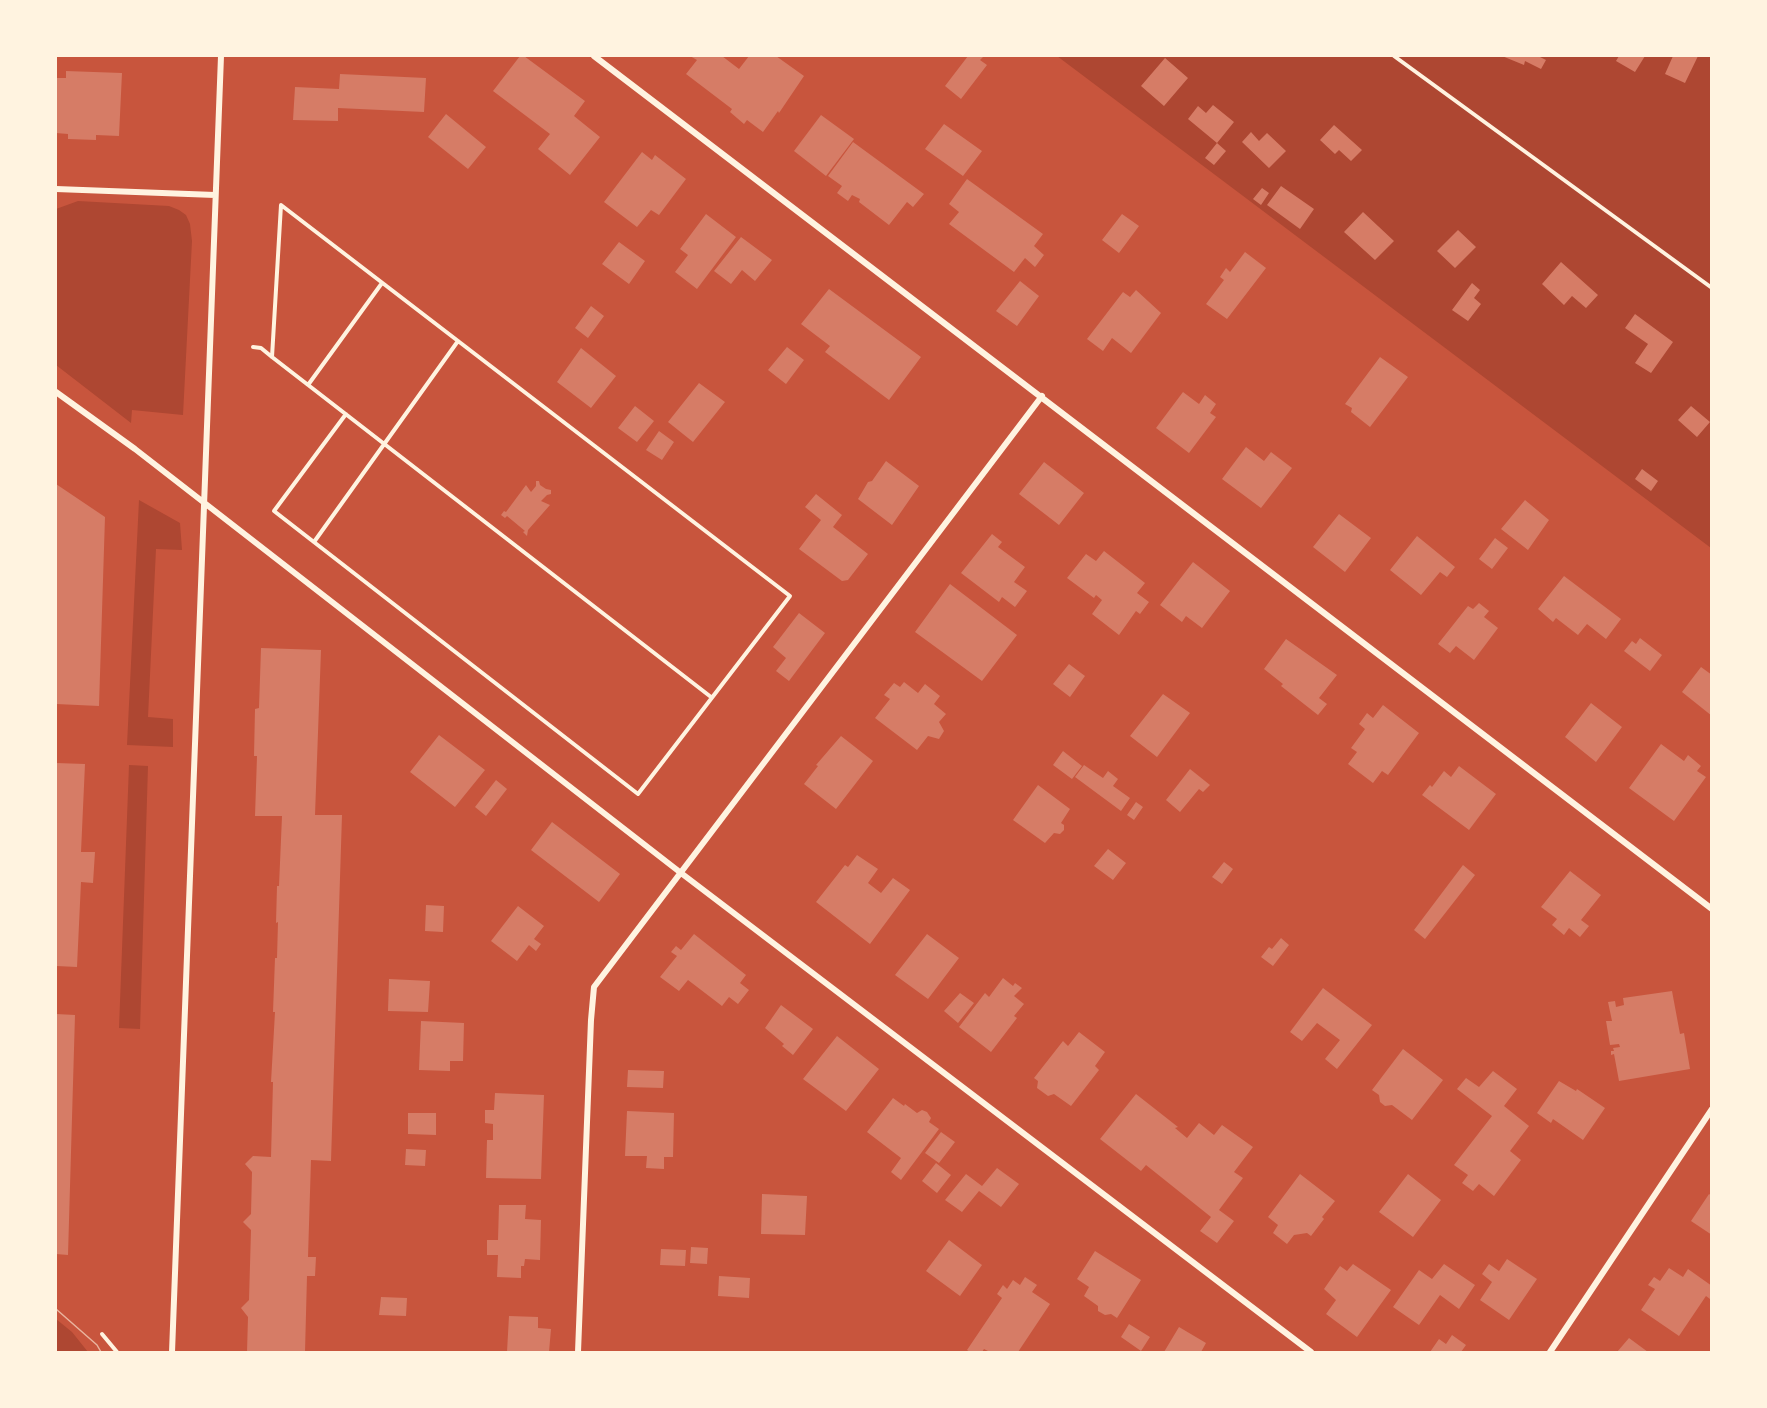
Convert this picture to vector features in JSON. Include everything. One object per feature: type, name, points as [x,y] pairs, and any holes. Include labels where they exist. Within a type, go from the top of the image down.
[{"type":"street","points":[[172,1353],[221,56]]},
{"type":"street","points":[[594,56],[1712,909]]},
{"type":"street","points":[[56,189],[215,195]]},
{"type":"street","points":[[56,392],[204,502],[681,873],[1311,1353]]},
{"type":"street","points":[[578,1353],[594,987],[1042,396]]},
{"type":"street","points":[[1550,1353],[1712,1109]]},
{"type":"path","points":[[1394,56],[1712,288]]},
{"type":"path","points":[[272,357],[281,205],[790,596],[638,794],[274,511],[346,414]]},
{"type":"path","points":[[308,385],[382,283]]},
{"type":"path","points":[[314,542],[458,341]]},
{"type":"path","points":[[253,346],[261,348],[711,697]]},
{"type":"path","points":[[102,1334],[117,1353]]},
{"type":"shaded area","points":[[1057,56],[1711,56],[1711,548]]},
{"type":"shaded area","points":[[78,201],[169,206],[186,215],[190,224],[192,241],[183,415],[132,410],[131,423],[56,365],[56,209]]},
{"type":"shaded area","points":[[139,500],[180,523],[182,550],[156,549],[148,717],[173,719],[173,747],[127,745]]},
{"type":"shaded area","points":[[129,765],[148,766],[140,1029],[119,1028]]},
{"type":"shaded area","points":[[56,1319],[72,1332],[88,1352],[56,1352]]},
{"type":"building","points":[[520,56],[524,56],[585,101],[574,116],[600,137],[570,175],[538,149],[550,134],[493,91]]},
{"type":"building","points":[[690,56],[722,56],[739,69],[749,56],[776,56],[804,76],[763,132],[747,120],[744,124],[730,112],[732,109],[686,74],[697,60]]},
{"type":"building","points":[[968,56],[984,56],[980,60],[987,65],[961,99],[945,86]]},
{"type":"building","points":[[1502,56],[1538,56],[1546,60],[1541,69],[1525,61],[1524,65]]},
{"type":"building","points":[[1619,56],[1645,56],[1635,72],[1616,61]]},
{"type":"building","points":[[1673,56],[1698,56],[1685,83],[1665,74]]},
{"type":"building","points":[[1165,58],[1188,78],[1164,106],[1141,86]]},
{"type":"building","points":[[66,71],[122,73],[119,136],[96,135],[96,140],[68,139],[68,134],[56,133],[56,78],[66,78]]},
{"type":"building","points":[[340,74],[426,78],[424,112],[338,108],[338,121],[293,120],[295,87],[339,89]]},
{"type":"building","points":[[1213,105],[1234,122],[1217,143],[1188,119],[1198,106],[1206,113]]},
{"type":"building","points":[[446,114],[486,147],[468,169],[428,137]]},
{"type":"building","points":[[821,115],[854,139],[826,176],[794,151]]},
{"type":"building","points":[[944,124],[982,151],[963,176],[925,149]]},
{"type":"building","points":[[1334,125],[1362,150],[1351,161],[1339,150],[1335,154],[1320,140]]},
{"type":"building","points":[[1251,132],[1259,141],[1267,133],[1286,151],[1269,168],[1242,142]]},
{"type":"building","points":[[853,142],[924,194],[913,207],[907,202],[889,225],[859,202],[860,199],[852,195],[848,201],[837,193],[842,186],[828,176]]},
{"type":"building","points":[[1217,143],[1226,151],[1214,165],[1205,158]]},
{"type":"building","points":[[642,152],[652,160],[655,155],[686,179],[659,215],[651,210],[637,227],[604,202]]},
{"type":"building","points":[[967,179],[1043,234],[1034,246],[1044,255],[1035,267],[1025,258],[1014,272],[949,224],[959,212],[949,204]]},
{"type":"building","points":[[1281,186],[1314,209],[1300,229],[1267,205]]},
{"type":"building","points":[[1262,188],[1269,193],[1261,205],[1253,199]]},
{"type":"building","points":[[1363,212],[1394,241],[1375,260],[1344,232]]},
{"type":"building","points":[[706,214],[736,237],[697,289],[675,272],[688,255],[680,249]]},
{"type":"building","points":[[1122,214],[1139,226],[1119,253],[1102,240]]},
{"type":"building","points":[[1458,230],[1476,247],[1455,268],[1437,251]]},
{"type":"building","points":[[741,237],[772,260],[755,281],[742,270],[731,284],[714,271]]},
{"type":"building","points":[[619,242],[645,261],[629,284],[602,264]]},
{"type":"building","points":[[1245,252],[1266,268],[1227,319],[1206,304],[1224,280],[1220,277],[1226,268],[1230,272]]},
{"type":"building","points":[[1561,262],[1598,295],[1586,308],[1572,296],[1564,305],[1542,284]]},
{"type":"building","points":[[1020,281],[1039,296],[1017,326],[996,311]]},
{"type":"building","points":[[1472,283],[1480,290],[1474,298],[1481,304],[1468,321],[1452,310]]},
{"type":"building","points":[[829,289],[921,357],[889,400],[825,352],[830,346],[801,324]]},
{"type":"building","points":[[1136,290],[1161,313],[1131,353],[1112,338],[1103,351],[1087,339],[1123,292],[1130,297]]},
{"type":"building","points":[[591,306],[604,316],[588,338],[575,328]]},
{"type":"building","points":[[1635,314],[1673,342],[1651,373],[1635,363],[1648,344],[1625,328]]},
{"type":"building","points":[[787,347],[804,360],[786,384],[768,370]]},
{"type":"building","points":[[581,348],[616,376],[591,408],[557,382]]},
{"type":"building","points":[[1380,357],[1408,377],[1370,427],[1351,412],[1352,408],[1345,404]]},
{"type":"building","points":[[699,383],[725,402],[693,442],[668,422]]},
{"type":"building","points":[[1183,392],[1199,404],[1205,395],[1216,404],[1210,413],[1216,417],[1189,453],[1156,428]]},
{"type":"building","points":[[635,406],[654,421],[637,442],[618,428]]},
{"type":"building","points":[[1691,406],[1710,422],[1697,437],[1678,420]]},
{"type":"building","points":[[659,431],[674,442],[662,460],[646,450]]},
{"type":"building","points":[[1246,447],[1264,461],[1271,452],[1292,468],[1261,508],[1222,479]]},
{"type":"building","points":[[886,461],[919,486],[892,525],[858,499],[868,482],[872,481]]},
{"type":"building","points":[[1044,462],[1084,493],[1059,525],[1019,494]]},
{"type":"building","points":[[1642,469],[1658,481],[1651,491],[1635,479]]},
{"type":"building","points":[[536,481],[551,490],[551,494],[541,501],[550,505],[528,530],[527,536],[523,532],[525,531],[507,516],[505,518],[501,515],[504,511],[506,512],[526,485],[531,492],[536,486]]},
{"type":"building","points":[[56,484],[105,517],[99,706],[56,704]]},
{"type":"building","points":[[816,494],[842,515],[833,527],[868,554],[848,580],[842,581],[799,549],[821,520],[805,507]]},
{"type":"building","points":[[1525,500],[1549,520],[1528,550],[1501,529]]},
{"type":"building","points":[[1339,514],[1371,538],[1345,572],[1313,547]]},
{"type":"building","points":[[992,534],[1002,542],[998,547],[1025,567],[1014,582],[1027,591],[1015,607],[1002,597],[999,602],[961,573]]},
{"type":"building","points":[[1417,536],[1455,567],[1447,577],[1440,572],[1421,595],[1390,570]]},
{"type":"building","points":[[1495,538],[1508,548],[1492,569],[1479,559]]},
{"type":"building","points":[[1104,551],[1145,583],[1137,593],[1149,602],[1140,614],[1136,611],[1119,635],[1092,614],[1102,600],[1096,595],[1094,598],[1067,578],[1086,554],[1096,561]]},
{"type":"building","points":[[1193,562],[1230,591],[1202,628],[1186,616],[1182,622],[1160,605]]},
{"type":"building","points":[[1564,576],[1621,619],[1606,639],[1587,624],[1578,635],[1556,618],[1553,622],[1538,609]]},
{"type":"building","points":[[950,584],[1017,635],[982,681],[915,632]]},
{"type":"building","points":[[1479,603],[1489,611],[1484,617],[1498,628],[1474,660],[1456,646],[1450,653],[1438,644],[1468,606],[1473,609]]},
{"type":"building","points":[[799,613],[825,633],[789,681],[776,671],[786,658],[773,647]]},
{"type":"building","points":[[1640,638],[1662,655],[1650,671],[1624,651],[1632,641],[1636,644]]},
{"type":"building","points":[[1286,639],[1337,675],[1319,698],[1327,704],[1318,715],[1281,686],[1283,684],[1264,669]]},
{"type":"building","points":[[261,648],[321,650],[315,815],[342,815],[331,1161],[311,1160],[308,1257],[316,1257],[315,1276],[307,1276],[305,1352],[247,1352],[248,1317],[241,1308],[249,1300],[251,1230],[243,1222],[251,1214],[252,1172],[245,1164],[253,1156],[271,1157],[277,886],[279,886],[282,816],[255,816],[257,756],[254,756],[255,709],[259,708]]},
{"type":"building","points":[[1069,664],[1085,676],[1070,697],[1053,684]]},
{"type":"building","points":[[1701,667],[1712,675],[1712,716],[1682,692]]},
{"type":"building","points":[[904,682],[918,693],[925,684],[940,696],[934,704],[946,714],[939,722],[944,731],[939,739],[928,736],[917,750],[875,718],[890,699],[884,695],[894,683],[900,687]]},
{"type":"building","points":[[1163,694],[1190,713],[1157,757],[1130,736]]},
{"type":"building","points":[[1591,703],[1622,727],[1596,762],[1565,737]]},
{"type":"building","points":[[1383,705],[1419,733],[1388,775],[1382,771],[1373,783],[1348,764],[1357,752],[1351,748],[1365,729],[1359,724],[1367,713],[1373,718]]},
{"type":"building","points":[[439,735],[485,770],[455,807],[410,772]]},
{"type":"building","points":[[841,736],[873,761],[836,809],[804,784],[818,766],[816,765]]},
{"type":"building","points":[[1661,744],[1684,761],[1688,755],[1701,766],[1697,771],[1706,777],[1674,821],[1629,788]]},
{"type":"building","points":[[1063,751],[1082,766],[1072,779],[1053,765]]},
{"type":"building","points":[[56,763],[85,764],[81,852],[95,852],[93,883],[81,882],[77,967],[56,966]]},
{"type":"building","points":[[1084,765],[1103,778],[1108,771],[1118,779],[1113,786],[1130,798],[1121,811],[1075,777]]},
{"type":"building","points":[[1459,766],[1496,794],[1469,830],[1422,795],[1430,785],[1432,787],[1444,771],[1451,777]]},
{"type":"building","points":[[1190,769],[1210,785],[1203,792],[1199,789],[1180,812],[1166,800]]},
{"type":"building","points":[[496,780],[507,789],[486,816],[475,807]]},
{"type":"building","points":[[1038,785],[1070,809],[1061,823],[1064,825],[1064,830],[1060,834],[1054,833],[1045,843],[1013,820]]},
{"type":"building","points":[[1136,802],[1143,807],[1134,820],[1127,815]]},
{"type":"building","points":[[552,822],[620,874],[599,902],[531,850]]},
{"type":"building","points":[[1108,849],[1126,863],[1113,880],[1094,866]]},
{"type":"building","points":[[857,855],[878,869],[868,883],[881,893],[893,878],[910,890],[870,944],[816,902],[845,865],[848,867]]},
{"type":"building","points":[[1224,862],[1233,869],[1222,884],[1212,877]]},
{"type":"building","points":[[1463,865],[1475,875],[1425,939],[1414,930]]},
{"type":"building","points":[[1570,871],[1601,895],[1581,920],[1589,926],[1580,937],[1569,928],[1564,935],[1552,925],[1557,919],[1541,907]]},
{"type":"building","points":[[426,905],[444,906],[443,932],[425,931]]},
{"type":"building","points":[[518,906],[544,926],[534,939],[541,944],[536,951],[529,945],[517,961],[491,941]]},
{"type":"building","points":[[694,934],[746,975],[740,983],[749,990],[738,1004],[729,997],[722,1006],[688,980],[679,991],[660,977],[677,956],[671,952],[676,946],[681,950]]},
{"type":"building","points":[[927,934],[959,958],[928,999],[895,975]]},
{"type":"building","points":[[1281,938],[1289,945],[1273,966],[1261,957]]},
{"type":"building","points":[[1003,978],[1013,986],[1015,983],[1022,988],[1014,996],[1024,1004],[1014,1016],[1017,1018],[991,1052],[959,1027],[985,993],[989,997]]},
{"type":"building","points":[[389,979],[430,981],[428,1012],[388,1011]]},
{"type":"building","points":[[1323,988],[1372,1025],[1337,1069],[1325,1059],[1340,1040],[1317,1023],[1302,1041],[1290,1032]]},
{"type":"building","points":[[1672,991],[1680,1034],[1684,1033],[1690,1069],[1619,1081],[1614,1054],[1611,1055],[1611,1051],[1614,1051],[1613,1048],[1620,1047],[1619,1044],[1610,1045],[1606,1021],[1612,1021],[1608,1002],[1615,1001],[1616,1007],[1624,1005],[1623,998]]},
{"type":"building","points":[[960,993],[974,1003],[958,1023],[944,1011]]},
{"type":"building","points":[[781,1005],[813,1029],[793,1055],[765,1028]]},
{"type":"building","points":[[56,1014],[75,1015],[68,1255],[56,1254]]},
{"type":"building","points":[[421,1021],[464,1023],[463,1061],[450,1061],[450,1071],[419,1070]]},
{"type":"building","points":[[1079,1032],[1105,1052],[1095,1066],[1099,1070],[1071,1106],[1054,1094],[1048,1096],[1037,1088],[1038,1081],[1034,1078],[1063,1041],[1068,1046]]},
{"type":"building","points":[[837,1036],[879,1069],[846,1111],[803,1079]]},
{"type":"building","points":[[1403,1049],[1443,1080],[1412,1120],[1392,1105],[1385,1106],[1380,1102],[1379,1095],[1372,1090]]},
{"type":"building","points":[[628,1070],[664,1071],[663,1088],[627,1087]]},
{"type":"building","points":[[1493,1071],[1517,1089],[1504,1106],[1529,1126],[1510,1151],[1521,1160],[1494,1196],[1479,1184],[1473,1191],[1462,1183],[1468,1175],[1454,1165],[1492,1116],[1457,1089],[1466,1078],[1479,1087]]},
{"type":"building","points":[[1559,1081],[1576,1091],[1577,1089],[1605,1108],[1583,1140],[1553,1119],[1551,1123],[1537,1113]]},
{"type":"building","points":[[495,1093],[544,1095],[541,1179],[486,1178],[487,1140],[493,1140],[493,1124],[485,1123],[485,1110],[494,1110]]},
{"type":"building","points":[[1136,1094],[1178,1127],[1175,1128],[1187,1138],[1199,1123],[1214,1135],[1222,1125],[1253,1147],[1234,1172],[1243,1178],[1219,1210],[1234,1221],[1217,1243],[1200,1231],[1211,1217],[1146,1165],[1141,1171],[1100,1139]]},
{"type":"building","points":[[893,1098],[917,1113],[922,1110],[927,1112],[931,1118],[929,1122],[939,1129],[901,1180],[891,1172],[901,1158],[867,1132]]},
{"type":"building","points":[[627,1111],[674,1113],[673,1157],[664,1157],[664,1169],[646,1168],[647,1156],[625,1156]]},
{"type":"building","points":[[408,1113],[436,1113],[436,1135],[408,1134]]},
{"type":"building","points":[[941,1132],[955,1142],[939,1163],[925,1153]]},
{"type":"building","points":[[406,1149],[426,1150],[425,1166],[405,1165]]},
{"type":"building","points":[[936,1163],[951,1175],[937,1193],[922,1181]]},
{"type":"building","points":[[997,1168],[1019,1184],[1001,1207],[979,1191],[962,1212],[945,1200],[966,1174],[982,1186]]},
{"type":"building","points":[[1300,1174],[1335,1201],[1311,1236],[1307,1233],[1294,1235],[1287,1244],[1273,1233],[1278,1225],[1268,1217]]},
{"type":"building","points":[[1408,1174],[1441,1200],[1413,1237],[1379,1212]]},
{"type":"building","points":[[762,1194],[807,1196],[805,1235],[761,1234]]},
{"type":"building","points":[[1709,1194],[1712,1196],[1712,1235],[1691,1221]]},
{"type":"building","points":[[499,1205],[526,1205],[525,1219],[541,1220],[540,1260],[525,1259],[524,1266],[521,1266],[521,1278],[497,1277],[498,1255],[487,1255],[487,1240],[498,1240]]},
{"type":"building","points":[[949,1240],[982,1265],[960,1296],[926,1271]]},
{"type":"building","points":[[691,1247],[708,1248],[707,1264],[690,1263]]},
{"type":"building","points":[[661,1249],[686,1250],[685,1266],[660,1265]]},
{"type":"building","points":[[1095,1251],[1141,1280],[1117,1318],[1098,1311],[1098,1306],[1084,1296],[1089,1287],[1077,1279]]},
{"type":"building","points":[[1507,1259],[1537,1279],[1509,1320],[1480,1300],[1492,1282],[1482,1274],[1489,1264],[1499,1271]]},
{"type":"building","points":[[1353,1264],[1391,1290],[1357,1337],[1326,1314],[1336,1300],[1324,1289],[1340,1266],[1347,1271]]},
{"type":"building","points":[[1444,1264],[1475,1285],[1459,1309],[1440,1295],[1419,1325],[1393,1307],[1419,1270],[1432,1279]]},
{"type":"building","points":[[1669,1268],[1683,1277],[1688,1269],[1712,1286],[1712,1297],[1710,1299],[1706,1296],[1679,1336],[1641,1310],[1655,1289],[1648,1285],[1654,1277],[1660,1281]]},
{"type":"building","points":[[719,1276],[750,1278],[749,1298],[718,1296]]},
{"type":"building","points":[[1025,1277],[1037,1285],[1032,1292],[1050,1304],[1018,1352],[990,1352],[984,1349],[982,1352],[970,1352],[967,1350],[1002,1298],[997,1294],[1003,1285],[1007,1289],[1013,1280],[1020,1285]]},
{"type":"building","points":[[381,1297],[407,1298],[406,1316],[379,1315]]},
{"type":"building","points":[[509,1316],[538,1317],[538,1328],[551,1329],[549,1352],[507,1352]]},
{"type":"building","points":[[1129,1324],[1150,1337],[1141,1351],[1121,1337]]},
{"type":"building","points":[[1179,1327],[1206,1343],[1201,1352],[1164,1352]]},
{"type":"building","points":[[1452,1335],[1466,1345],[1461,1352],[1430,1352],[1439,1339],[1446,1344]]},
{"type":"building","points":[[1629,1338],[1648,1352],[1617,1352]]},
{"type":"tram line","points":[[56,1309],[97,1345],[101,1352]]}]
